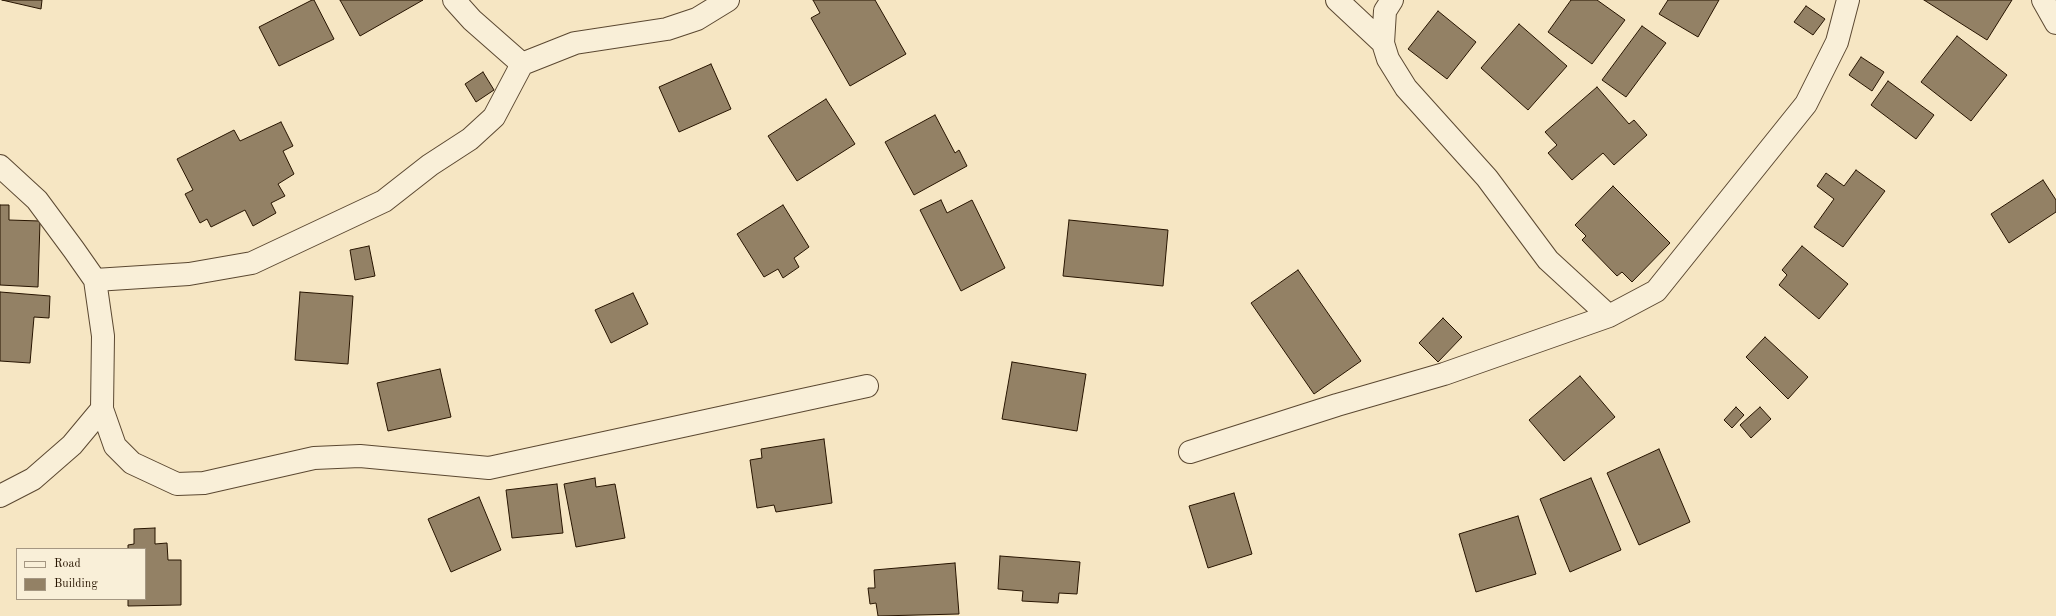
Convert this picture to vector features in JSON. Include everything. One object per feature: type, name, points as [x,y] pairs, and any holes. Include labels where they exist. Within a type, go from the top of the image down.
[{"type":"street","points":[[454,0],[472,20],[522,64]]},
{"type":"street","points":[[95,280],[189,274],[252,263],[384,201],[430,165],[470,139],[494,117],[522,64],[576,43],[668,29],[697,19],[728,0]]},
{"type":"street","points":[[1337,0],[1383,44]]},
{"type":"street","points":[[1392,0],[1386,11],[1383,44],[1388,59],[1406,88],[1487,178],[1548,260],[1609,316]]},
{"type":"street","points":[[1190,452],[1337,405],[1444,374],[1609,316],[1656,291],[1806,104],[1836,42],[1848,0]]},
{"type":"street","points":[[2043,0],[2056,23]]},
{"type":"street","points":[[0,166],[37,200],[95,280],[103,336],[102,409],[115,446],[132,463],[177,484],[204,483],[314,458],[360,456],[489,468],[866,386]]},
{"type":"street","points":[[0,496],[33,478],[44,469],[72,445],[102,409]]},
{"type":"building","points":[[2,0],[42,0],[41,9]]},
{"type":"building","points":[[314,0],[334,39],[279,66],[259,27]]},
{"type":"building","points":[[340,0],[423,0],[360,36]]},
{"type":"building","points":[[813,0],[875,0],[906,54],[850,86],[811,18],[820,13]]},
{"type":"building","points":[[1571,0],[1597,0],[1625,20],[1592,64],[1548,32]]},
{"type":"building","points":[[1668,0],[1719,0],[1698,37],[1659,14]]},
{"type":"building","points":[[1924,0],[2012,0],[1987,40]]},
{"type":"building","points":[[1806,6],[1825,19],[1813,35],[1794,22]]},
{"type":"building","points":[[1438,11],[1476,42],[1447,79],[1408,49]]},
{"type":"building","points":[[1519,24],[1567,66],[1528,110],[1481,68]]},
{"type":"building","points":[[1642,26],[1666,43],[1626,97],[1602,80]]},
{"type":"building","points":[[1957,36],[2007,75],[1971,121],[1921,82]]},
{"type":"building","points":[[1861,57],[1884,72],[1872,91],[1849,75]]},
{"type":"building","points":[[711,64],[731,109],[679,132],[659,87]]},
{"type":"building","points":[[483,72],[494,90],[476,102],[465,84]]},
{"type":"building","points":[[1888,81],[1934,115],[1916,139],[1871,105]]},
{"type":"building","points":[[1597,87],[1629,124],[1634,120],[1647,135],[1614,165],[1603,153],[1572,180],[1548,153],[1557,145],[1545,132]]},
{"type":"building","points":[[826,99],[855,144],[797,181],[768,136]]},
{"type":"building","points":[[935,115],[955,153],[959,150],[967,166],[914,195],[885,142]]},
{"type":"building","points":[[281,122],[293,146],[283,151],[294,174],[278,184],[285,196],[271,203],[276,213],[253,226],[245,210],[211,227],[207,219],[200,223],[185,194],[193,190],[177,159],[234,130],[240,141]]},
{"type":"building","points":[[1856,170],[1885,191],[1843,247],[1814,227],[1834,199],[1817,186],[1826,173],[1844,186]]},
{"type":"building","points":[[2043,180],[2056,200],[2056,212],[2009,243],[1991,214]]},
{"type":"building","points":[[1613,186],[1670,243],[1632,282],[1622,272],[1617,276],[1582,240],[1586,236],[1575,225]]},
{"type":"building","points":[[941,200],[947,213],[972,200],[1005,268],[961,291],[920,210]]},
{"type":"building","points":[[0,205],[9,205],[9,220],[40,221],[38,287],[0,285]]},
{"type":"building","points":[[783,205],[809,247],[794,258],[799,267],[783,278],[778,269],[764,277],[737,234]]},
{"type":"building","points":[[1069,220],[1168,230],[1163,286],[1063,276]]},
{"type":"building","points":[[369,246],[375,276],[355,280],[350,250]]},
{"type":"building","points":[[1802,246],[1848,284],[1819,319],[1779,285],[1787,275],[1782,270]]},
{"type":"building","points":[[1298,270],[1361,361],[1314,394],[1251,303]]},
{"type":"building","points":[[0,292],[50,296],[49,318],[34,317],[30,363],[0,361]]},
{"type":"building","points":[[300,292],[353,296],[348,364],[295,360]]},
{"type":"building","points":[[633,293],[648,324],[611,343],[595,310]]},
{"type":"building","points":[[1443,318],[1462,337],[1438,362],[1419,343]]},
{"type":"building","points":[[1765,337],[1808,377],[1788,399],[1746,357]]},
{"type":"building","points":[[1012,362],[1086,374],[1077,431],[1002,419]]},
{"type":"building","points":[[440,369],[451,417],[388,431],[377,383]]},
{"type":"building","points":[[1580,376],[1615,417],[1564,461],[1529,420]]},
{"type":"building","points":[[1736,407],[1744,415],[1732,428],[1724,420]]},
{"type":"building","points":[[1760,407],[1771,419],[1751,438],[1740,425]]},
{"type":"building","points":[[824,439],[832,503],[776,512],[774,505],[757,508],[750,460],[762,458],[761,449]]},
{"type":"building","points":[[1659,449],[1690,522],[1639,545],[1607,473]]},
{"type":"building","points":[[595,478],[596,487],[615,484],[625,538],[576,547],[564,484]]},
{"type":"building","points":[[1591,478],[1621,550],[1570,572],[1540,499]]},
{"type":"building","points":[[557,484],[563,533],[512,538],[506,490]]},
{"type":"building","points":[[1234,493],[1252,554],[1208,568],[1189,506]]},
{"type":"building","points":[[479,497],[501,550],[451,572],[428,519]]},
{"type":"building","points":[[1518,516],[1536,574],[1476,592],[1459,534]]},
{"type":"building","points":[[155,528],[155,544],[167,543],[168,560],[181,560],[181,605],[128,606],[128,600],[146,600],[146,548],[128,548],[128,545],[134,544],[134,529]]},
{"type":"building","points":[[1000,556],[1080,562],[1077,594],[1059,593],[1058,603],[1022,601],[1023,591],[998,589]]},
{"type":"building","points":[[955,563],[959,614],[878,616],[876,603],[870,604],[868,588],[875,588],[874,570]]}]
